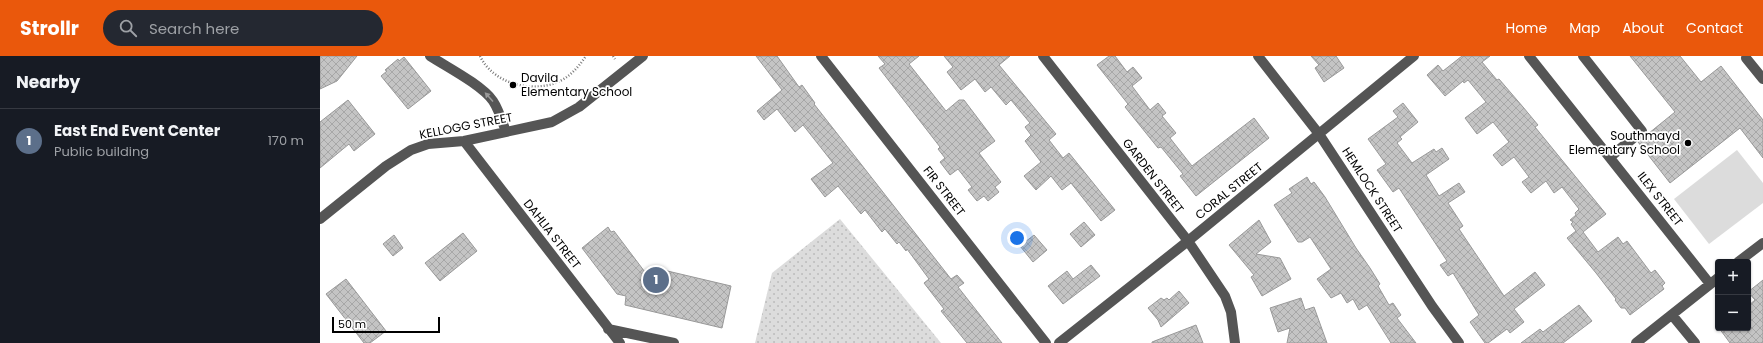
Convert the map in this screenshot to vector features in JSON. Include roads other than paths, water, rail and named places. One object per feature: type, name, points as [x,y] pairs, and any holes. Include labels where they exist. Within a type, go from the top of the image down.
[{"type":"street","points":[[430,56],[484,91],[492,100],[499,112],[506,132]]},
{"type":"street","name":"KELLOGG STREET","points":[[320,219],[386,166],[411,150],[428,144],[464,141],[552,122],[579,107],[643,56]]},
{"type":"street","name":"FIR STREET","points":[[821,56],[1046,343]]},
{"type":"street","name":"GARDEN STREET","points":[[1042,56],[1188,241],[1225,296],[1232,318],[1235,343]]},
{"type":"street","name":"HEMLOCK STREET","points":[[1258,56],[1319,134],[1432,306],[1459,343]]},
{"type":"street","name":"CORAL STREET","points":[[1059,343],[1188,241],[1414,56]]},
{"type":"street","name":"ILEX STREET","points":[[1531,56],[1610,158],[1714,281]]},
{"type":"street","points":[[1583,56],[1642,131],[1610,158]]},
{"type":"street","points":[[1746,58],[1763,79]]},
{"type":"street","name":"DAHLIA STREET","points":[[464,141],[620,343]]},
{"type":"street","points":[[1742,259],[1763,243]]},
{"type":"street","points":[[1636,343],[1714,281]]},
{"type":"street","points":[[1672,315],[1695,343]]},
{"type":"street","points":[[608,329],[674,343]]},
{"type":"place","name":"Davila Elementary School","points":[[513,85]]},
{"type":"place","name":"Southmayd Elementary School","points":[[1688,143]]},
{"type":"place","name":"East End Event Center","points":[[656,280]]}]
